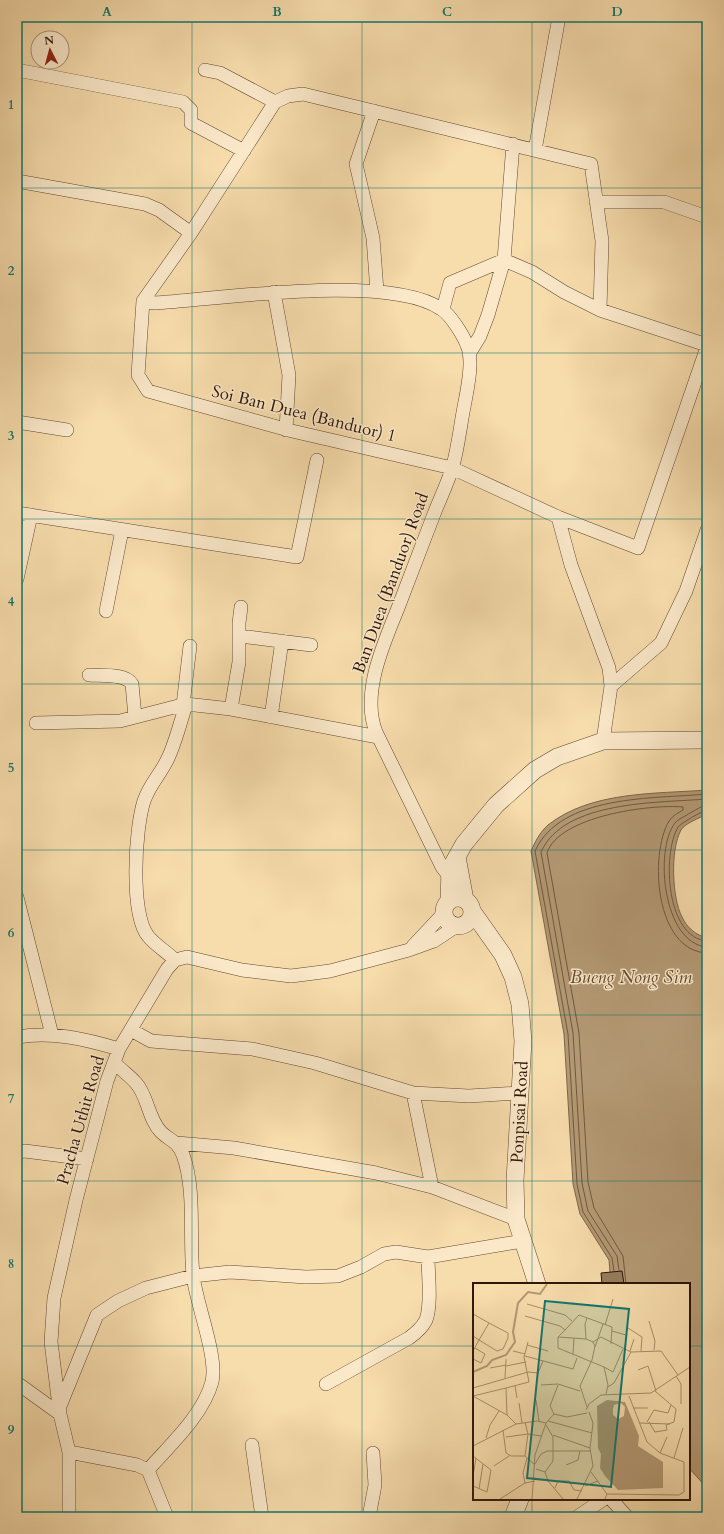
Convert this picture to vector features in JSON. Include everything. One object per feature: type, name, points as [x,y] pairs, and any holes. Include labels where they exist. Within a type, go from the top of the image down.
[{"type":"street","points":[[535,150],[559,17]]},
{"type":"street","points":[[17,70],[183,102],[191,110],[191,123],[244,151]]},
{"type":"street","points":[[205,70],[220,73],[275,102]]},
{"type":"street","points":[[469,354],[468,345],[443,309],[413,297],[377,291],[274,292],[155,303],[143,301],[191,233],[275,102],[288,96],[303,94],[374,110],[591,164],[602,241],[600,310]]},
{"type":"street","points":[[374,110],[356,164],[373,238],[377,291]]},
{"type":"street","points":[[469,354],[480,336],[488,315],[504,260],[513,144]]},
{"type":"street","points":[[17,181],[145,204],[159,210],[191,233]]},
{"type":"street","points":[[596,202],[664,202],[707,217]]},
{"type":"street","points":[[443,309],[450,283],[504,260],[532,272],[564,292],[600,310],[707,346]]},
{"type":"street","points":[[274,292],[289,375],[286,430]]},
{"type":"street","name":"Soi Ban Duea (Banduor) 1","points":[[143,301],[138,375],[148,390],[286,430],[452,468],[558,517],[638,548],[707,346]]},
{"type":"street","name":"Ban Duea (Banduor) Road","points":[[449,878],[442,867],[378,737],[371,719],[370,700],[373,682],[389,630],[452,468],[468,388],[469,354]]},
{"type":"street","points":[[17,422],[67,430]]},
{"type":"street","points":[[17,513],[297,557],[317,460]]},
{"type":"street","points":[[17,579],[31,515]]},
{"type":"street","points":[[558,517],[571,565],[607,658],[611,686],[603,741]]},
{"type":"street","points":[[106,611],[122,530]]},
{"type":"street","points":[[611,686],[661,643],[686,591],[707,530]]},
{"type":"street","points":[[231,709],[239,662],[239,623],[241,606]]},
{"type":"street","points":[[248,637],[311,645]]},
{"type":"street","points":[[271,717],[282,641]]},
{"type":"street","points":[[190,646],[185,705],[168,757],[147,792],[143,804],[138,841],[136,893],[142,924],[148,936],[176,960],[187,957],[242,970],[291,976],[330,971],[408,950],[434,941],[459,909],[457,857]]},
{"type":"street","points":[[89,675],[121,677],[130,681],[132,684],[135,717]]},
{"type":"street","points":[[36,724],[120,721],[185,705],[231,709],[378,737]]},
{"type":"street","points":[[459,909],[449,878],[450,869],[464,844],[496,805],[535,770],[557,757],[603,741],[707,740]]},
{"type":"street","points":[[17,897],[52,1035]]},
{"type":"street","points":[[408,950],[459,909]]},
{"type":"street","name":"Ponpisai Road","points":[[459,909],[494,943],[513,977],[520,1004],[523,1041],[515,1180],[516,1219],[537,1283]]},
{"type":"street","name":"Pracha Uthit Road","points":[[69,1517],[69,1452],[59,1411],[51,1342],[54,1298],[76,1200],[107,1081],[119,1049],[167,969],[176,960]]},
{"type":"street","points":[[131,1030],[151,1041],[252,1049],[315,1063],[413,1093],[469,1096],[520,1093]]},
{"type":"street","points":[[17,1037],[36,1034],[52,1035],[85,1039],[119,1049]]},
{"type":"street","points":[[114,1062],[125,1074],[137,1083],[160,1131],[177,1143],[183,1155],[189,1179],[193,1276],[212,1361],[212,1381],[207,1395],[186,1428],[148,1470]]},
{"type":"street","points":[[413,1093],[432,1187]]},
{"type":"street","points":[[177,1143],[234,1148],[376,1173],[432,1187],[516,1219]]},
{"type":"street","points":[[17,1152],[25,1151],[87,1159]]},
{"type":"street","points":[[17,1383],[59,1411],[97,1315],[118,1301],[146,1288],[193,1276],[230,1272],[306,1277],[338,1276],[361,1267],[384,1254],[396,1252],[428,1257],[523,1241]]},
{"type":"street","points":[[326,1384],[409,1338],[419,1330],[426,1319],[428,1305],[428,1257]]},
{"type":"street","points":[[252,1445],[262,1517]]},
{"type":"street","points":[[69,1452],[137,1465],[148,1470],[167,1517]]},
{"type":"street","points":[[369,1517],[375,1486],[373,1453]]},
{"type":"street","points":[[513,1517],[520,1500]]},
{"type":"street","points":[[577,1517],[602,1500]]},
{"type":"street","points":[[611,1500],[627,1517]]},
{"type":"water","name":"Bueng Nong Sim","points":[[707,790],[707,814],[683,827],[677,839],[674,861],[674,886],[679,909],[686,924],[699,935],[707,938],[707,1488],[690,1469],[690,1283],[611,1283],[609,1260],[580,1214],[573,1184],[564,1034],[531,851],[545,828],[565,814],[603,800],[645,794]]},
{"type":"building","points":[[622,1271],[624,1283],[602,1283],[601,1273]]}]
